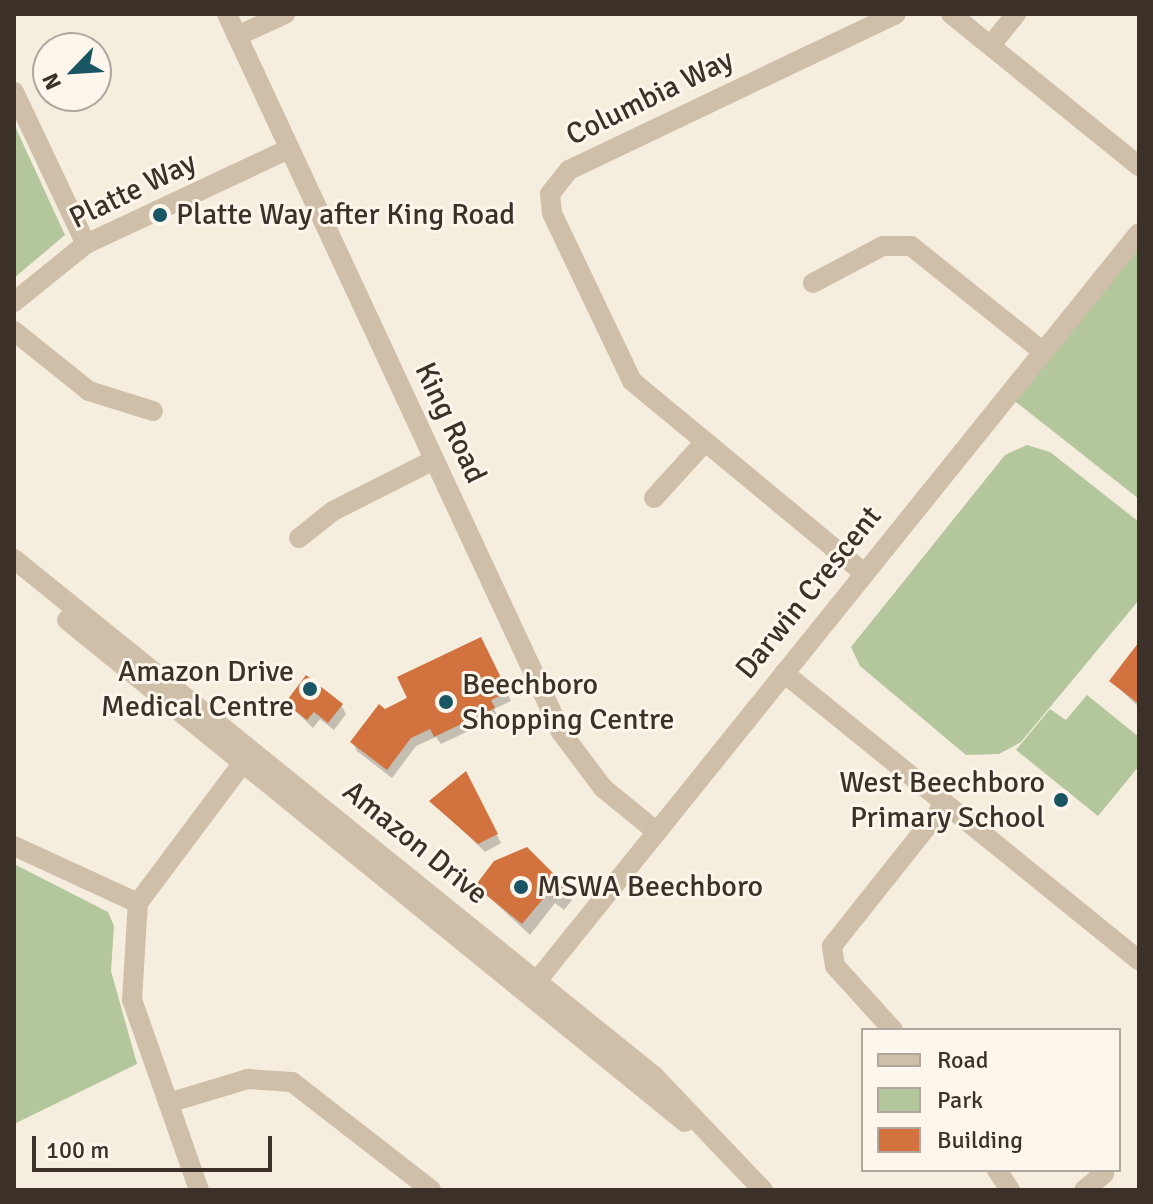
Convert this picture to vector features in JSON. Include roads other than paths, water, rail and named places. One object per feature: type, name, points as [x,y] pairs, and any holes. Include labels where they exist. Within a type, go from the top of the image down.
[{"type":"street","name":"King Road","points":[[227,14],[561,732],[603,788],[656,831]]},
{"type":"street","points":[[237,36],[285,14]]},
{"type":"street","name":"Columbia Way","points":[[864,573],[702,445],[623,367],[552,213],[554,183],[896,14]]},
{"type":"street","points":[[951,14],[1139,166]]},
{"type":"street","points":[[991,45],[1016,14]]},
{"type":"street","points":[[14,92],[86,244]]},
{"type":"street","name":"Platte Way","points":[[14,302],[86,244],[289,149]]},
{"type":"street","name":"Darwin Crescent","points":[[533,986],[1139,233]]},
{"type":"street","points":[[813,283],[883,246],[911,246],[1042,351]]},
{"type":"street","points":[[14,331],[89,391],[153,411]]},
{"type":"street","points":[[654,498],[702,445]]},
{"type":"street","points":[[299,538],[333,511],[434,460]]},
{"type":"street","name":"Amazon Drive","points":[[14,559],[248,756],[693,1111],[763,1190]]},
{"type":"street","name":"Amazon Drive","points":[[14,576],[248,756]]},
{"type":"street","points":[[784,673],[1139,960]]},
{"type":"street","points":[[199,1190],[132,1000],[138,903],[248,756]]},
{"type":"street","points":[[891,1028],[835,966],[832,946],[945,804]]},
{"type":"street","points":[[14,846],[138,903]]},
{"type":"street","name":"Amazon Drive","points":[[533,986],[673,1111],[747,1190]]},
{"type":"street","points":[[168,1103],[248,1079],[292,1082],[431,1190]]},
{"type":"street","points":[[998,1172],[1010,1190]]},
{"type":"street","points":[[1084,1190],[1104,1174]]},
{"type":"place","name":"Platte Way after King Road","points":[[160,215]]},
{"type":"place","name":"Amazon Drive Medical Centre","points":[[310,689]]},
{"type":"place","name":"Beechboro Shopping Centre","points":[[446,702]]},
{"type":"place","name":"West Beechboro Primary School","points":[[1061,800]]},
{"type":"place","name":"MSWA Beechboro","points":[[521,887]]}]
